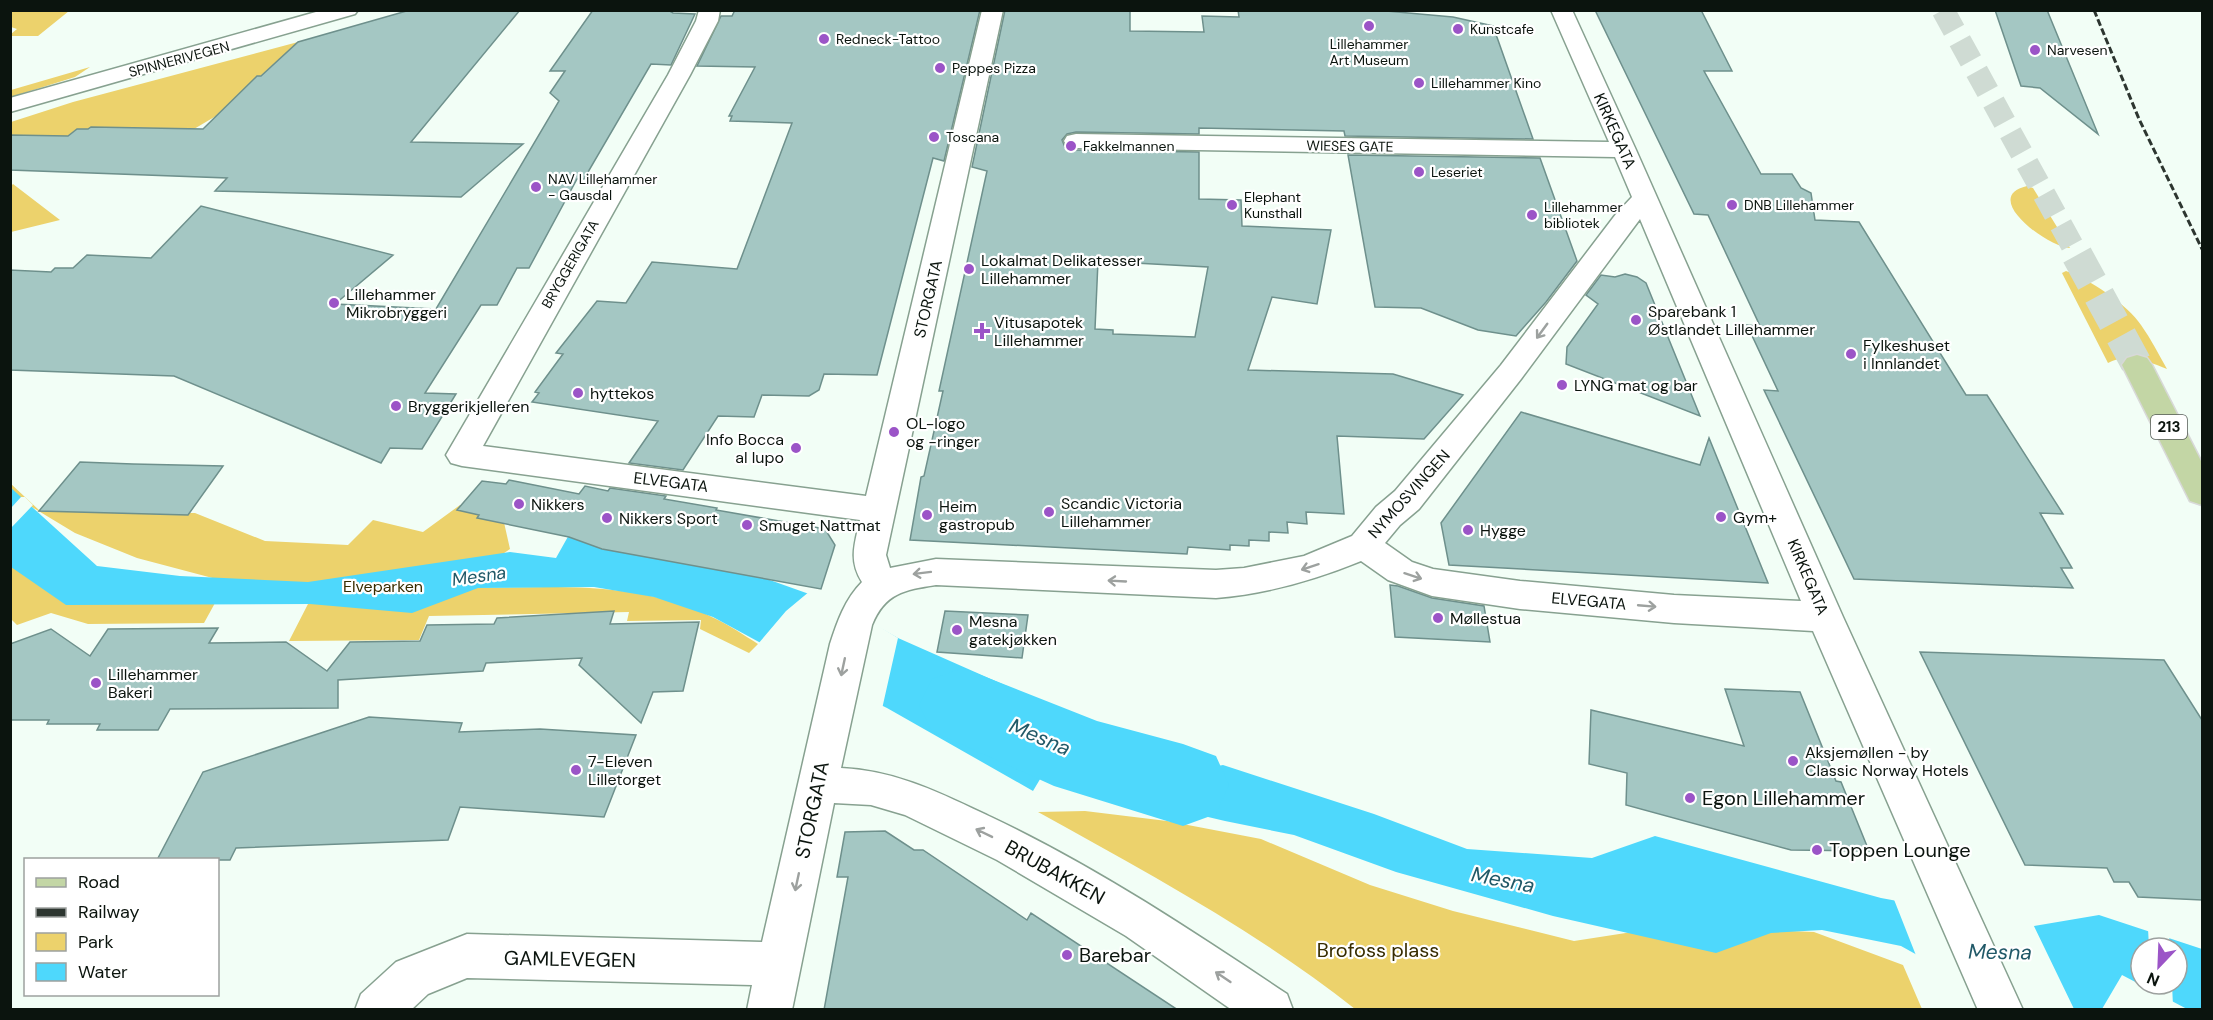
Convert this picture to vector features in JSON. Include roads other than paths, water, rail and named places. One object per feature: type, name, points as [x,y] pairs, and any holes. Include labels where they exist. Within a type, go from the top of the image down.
[{"type":"main road","name":"213","points":[[2137,365],[2202,493]]},
{"type":"street","name":"SPINNERIVEGEN","points":[[10,105],[348,10]]},
{"type":"street","name":"BRYGGERIGATA","points":[[462,455],[679,75],[707,21],[710,10]]},
{"type":"street","name":"STORGATA","points":[[769,1010],[848,644],[871,598],[872,569],[869,555],[993,10]]},
{"type":"street","name":"KIRKEGATA","points":[[1561,10],[1826,617],[2001,1010]]},
{"type":"street","name":"WIESES GATE","points":[[1076,141],[1624,150]]},
{"type":"street","name":"NYMOSVINGEN","points":[[871,598],[900,576],[936,572],[1165,584],[1245,582],[1309,568],[1364,545],[1388,516],[1407,500],[1511,372],[1625,220],[1644,199]]},
{"type":"street","name":"ELVEGATA","points":[[462,455],[880,510]]},
{"type":"street","name":"ELVEGATA","points":[[1364,545],[1400,572],[1432,582],[1520,595],[1674,609],[1826,617]]},
{"type":"street","name":"BRUBAKKEN","points":[[818,784],[871,787],[913,799],[1012,847],[1141,921],[1271,1010]]},
{"type":"street","name":"GAMLEVEGEN","points":[[376,1010],[412,978],[467,956],[779,964]]},
{"type":"water","points":[[10,487],[97,566],[180,576],[308,582],[510,552],[556,558],[570,533],[742,570],[840,605],[898,638],[1077,717],[1033,791],[887,708],[827,679],[713,617],[654,597],[594,587],[478,588],[412,613],[310,604],[66,605],[11,567]]},
{"type":"water","points":[[1098,728],[1167,754],[1167,758],[1197,770],[1223,765],[1374,814],[1467,849],[1592,858],[1655,836],[1881,898],[2034,926],[2099,915],[2163,936],[2129,936],[2129,979],[2122,975],[2102,1009],[2047,1009],[1973,986],[1901,946],[1822,930],[1771,933],[1716,953],[1553,916],[1396,872],[1294,835],[1064,783]]},
{"type":"water","points":[[2189,945],[2202,949],[2202,1009],[2187,1009],[2162,996],[2189,996]]},
{"type":"waterway","name":"Mesna","points":[[963,705],[1086,758],[1183,785]]},
{"type":"tunnel","points":[[1943,10],[2078,256]]},
{"type":"tunnel","points":[[2077,255],[2137,365]]},
{"type":"railway","points":[[2094,10],[2139,119],[2202,249]]},
{"type":"place","name":"Lillehammer Art Museum","points":[[1369,26]]},
{"type":"place","name":"Kunstcafe","points":[[1458,29]]},
{"type":"place","name":"Redneck-Tattoo","points":[[824,39]]},
{"type":"place","name":"Narvesen","points":[[2035,50]]},
{"type":"place","name":"Peppes Pizza","points":[[940,68]]},
{"type":"place","name":"Lillehammer Kino","points":[[1419,83]]},
{"type":"place","name":"Toscana","points":[[934,137]]},
{"type":"place","name":"Fakkelmannen","points":[[1071,146]]},
{"type":"place","name":"Leseriet","points":[[1419,172]]},
{"type":"place","name":"NAV Lillehammer - Gausdal","points":[[536,187]]},
{"type":"place","name":"Elephant Kunsthall","points":[[1232,205]]},
{"type":"place","name":"DNB Lillehammer","points":[[1732,205]]},
{"type":"place","name":"Lillehammer bibliotek","points":[[1532,215]]},
{"type":"place","name":"Lokalmat Delikatesser Lillehammer","points":[[969,269]]},
{"type":"place","name":"Lillehammer Mikrobryggeri","points":[[334,303]]},
{"type":"place","name":"Sparebank 1 Østlandet Lillehammer","points":[[1636,320]]},
{"type":"place","name":"Vitusapotek Lillehammer","points":[[982,331]]},
{"type":"place","name":"Fylkeshuset i Innlandet","points":[[1851,354]]},
{"type":"place","name":"LYNG mat og bar","points":[[1562,385]]},
{"type":"place","name":"hyttekos","points":[[578,393]]},
{"type":"place","name":"Bryggerikjelleren","points":[[396,406]]},
{"type":"place","name":"OL-logo og -ringer","points":[[894,432]]},
{"type":"place","name":"Info Bocca al lupo","points":[[796,448]]},
{"type":"place","name":"Nikkers","points":[[519,504]]},
{"type":"place","name":"Scandic Victoria Lillehammer","points":[[1049,512]]},
{"type":"place","name":"Heim gastropub","points":[[927,515]]},
{"type":"place","name":"Gym+","points":[[1721,517]]},
{"type":"place","name":"Nikkers Sport","points":[[607,518]]},
{"type":"place","name":"Smuget Nattmat","points":[[747,525]]},
{"type":"place","name":"Hygge","points":[[1468,530]]},
{"type":"place","name":"Møllestua","points":[[1438,618]]},
{"type":"place","name":"Mesna gatekjøkken","points":[[957,630]]},
{"type":"place","name":"Lillehammer Bakeri","points":[[96,683]]},
{"type":"place","name":"Aksjemøllen - by Classic Norway Hotels","points":[[1793,761]]},
{"type":"place","name":"7-Eleven Lilletorget","points":[[576,770]]},
{"type":"place","name":"Egon Lillehammer","points":[[1690,798]]},
{"type":"place","name":"Toppen Lounge","points":[[1817,850]]},
{"type":"place","name":"Barebar","points":[[1067,955]]},
{"type":"park label","name":"Elveparken","points":[[383,586]]},
{"type":"park label","name":"Brofoss plass","points":[[1378,950]]}]
